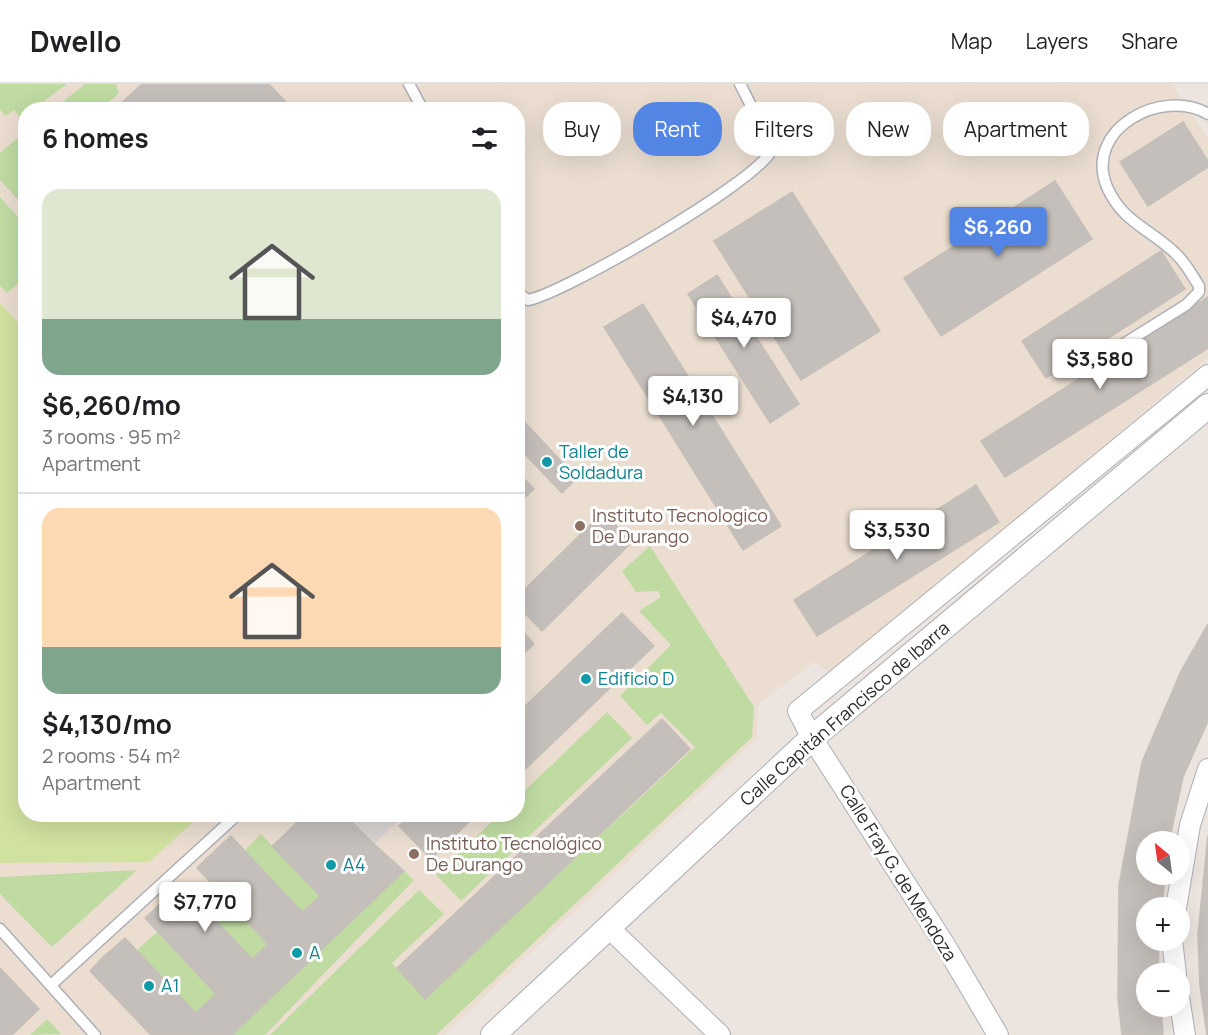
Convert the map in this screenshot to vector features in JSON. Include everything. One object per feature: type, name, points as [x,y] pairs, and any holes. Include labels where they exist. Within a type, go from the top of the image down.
[{"type":"street","name":"Calle Fray G. de Mendoza","points":[[998,1035],[945,945],[812,738],[798,711],[1208,375]]},
{"type":"street","name":"Calle Capitán Francisco de Ibarra","points":[[493,1035],[812,738],[1208,406]]},
{"type":"street","points":[[1178,897],[1190,825],[1208,769]]},
{"type":"street","points":[[608,927],[720,1035]]},
{"type":"street","points":[[1182,1017],[1185,1035]]},
{"type":"lane","points":[[408,84],[418,102]]},
{"type":"lane","points":[[525,298],[528,300],[570,284],[729,189],[758,168],[771,151],[769,141],[740,84]]},
{"type":"lane","points":[[1114,351],[1186,305],[1200,292],[1199,286],[1176,254],[1129,220],[1114,200],[1102,173],[1108,144],[1116,131],[1133,116],[1154,106],[1174,104],[1208,114]]},
{"type":"lane","points":[[51,985],[229,822]]},
{"type":"lane","points":[[0,929],[95,1035]]},
{"type":"shaded area","points":[[0,84],[1172,84],[1208,138],[1208,358],[832,674],[814,662],[758,704],[757,738],[444,1035],[0,1035]]},
{"type":"shaded area","points":[[351,822],[398,822],[374,844]]},
{"type":"green space","points":[[0,84],[67,84],[43,102],[18,102],[18,115],[14,110],[5,116],[0,109]]},
{"type":"green space","points":[[85,84],[116,84],[119,93],[109,102],[63,102]]},
{"type":"green space","points":[[18,138],[18,200],[0,180],[0,153]]},
{"type":"green space","points":[[0,197],[18,217],[18,283],[7,293],[0,286]]},
{"type":"green space","points":[[0,303],[18,322],[18,822],[193,822],[149,862],[0,863]]},
{"type":"green space","points":[[650,546],[754,707],[752,737],[436,1035],[270,1035],[419,890],[444,914],[392,963],[425,998],[695,747],[661,713],[647,725],[620,696],[671,645],[639,611],[661,597],[658,591],[636,592],[622,571]]},
{"type":"green space","points":[[607,712],[632,738],[461,901],[436,875],[492,822],[525,822],[525,790]]},
{"type":"green space","points":[[261,834],[320,896],[302,912],[244,851]]},
{"type":"green space","points":[[137,870],[52,947],[0,894],[0,877]]},
{"type":"green space","points":[[404,871],[414,880],[265,1035],[232,1035]]},
{"type":"green space","points":[[222,895],[268,944],[253,960],[206,911]]},
{"type":"green space","points":[[157,932],[216,994],[196,1013],[137,950]]},
{"type":"green space","points":[[47,1019],[61,1034],[30,1035]]},
{"type":"building","points":[[142,84],[269,84],[286,102],[123,102]]},
{"type":"building","points":[[1183,122],[1208,161],[1208,167],[1148,206],[1120,162]]},
{"type":"building","points":[[1055,181],[1092,239],[941,336],[904,278]]},
{"type":"building","points":[[792,192],[880,331],[801,380],[714,241]]},
{"type":"building","points":[[1161,251],[1185,289],[1046,378],[1022,341]]},
{"type":"building","points":[[717,275],[799,404],[770,423],[688,294]]},
{"type":"building","points":[[1208,297],[1208,348],[1005,477],[981,441]]},
{"type":"building","points":[[643,304],[781,526],[743,550],[604,327]]},
{"type":"building","name":"Taller de Soldadura","points":[[525,422],[577,478],[562,493],[525,454]]},
{"type":"building","points":[[525,479],[534,489],[525,497]]},
{"type":"building","points":[[976,485],[999,522],[817,636],[794,600]]},
{"type":"building","points":[[603,512],[632,542],[542,631],[525,613],[525,589]]},
{"type":"building","name":"Edificio D","points":[[622,613],[654,646],[525,769],[525,706]]},
{"type":"building","points":[[1208,624],[1208,721],[1183,777],[1171,831],[1136,831],[1136,885],[1164,885],[1163,897],[1136,897],[1136,951],[1159,951],[1158,963],[1136,963],[1136,1017],[1162,1017],[1163,1035],[1122,1035],[1118,998],[1119,885],[1142,762],[1181,671]]},
{"type":"building","points":[[525,634],[534,644],[525,652]]},
{"type":"building","points":[[662,719],[690,749],[425,999],[397,968]]},
{"type":"building","name":"A4","points":[[297,822],[352,822],[374,844],[330,886],[282,837]]},
{"type":"building","points":[[403,822],[469,822],[431,859],[399,826]]},
{"type":"building","points":[[1208,835],[1207,1035],[1200,986],[1198,934]]},
{"type":"building","points":[[231,836],[302,912],[280,933],[208,857]]},
{"type":"building","points":[[282,837],[330,886],[374,844],[383,852],[189,1035],[151,1035],[90,971],[102,958],[174,1034],[216,994],[145,918],[158,906],[230,981],[268,944],[197,868],[208,857],[280,933],[320,896],[272,846]]},
{"type":"building","name":"A","points":[[383,852],[404,871],[232,1035],[189,1035]]},
{"type":"building","points":[[181,884],[253,960],[230,981],[158,906]]},
{"type":"building","name":"A1","points":[[125,938],[196,1013],[174,1034],[102,958]]},
{"type":"building","points":[[0,968],[39,1009],[12,1035],[0,1035]]},
{"type":"place","name":"Taller de Soldadura","points":[[547,462]]},
{"type":"place","name":"Instituto Tecnologico De Durango","points":[[580,526]]},
{"type":"place","name":"Edificio D","points":[[586,679]]},
{"type":"place","name":"Instituto Tecnológico De Durango","points":[[414,854]]},
{"type":"place","name":"A4","points":[[331,865]]},
{"type":"place","name":"A","points":[[297,953]]},
{"type":"place","name":"A1","points":[[149,986]]}]
